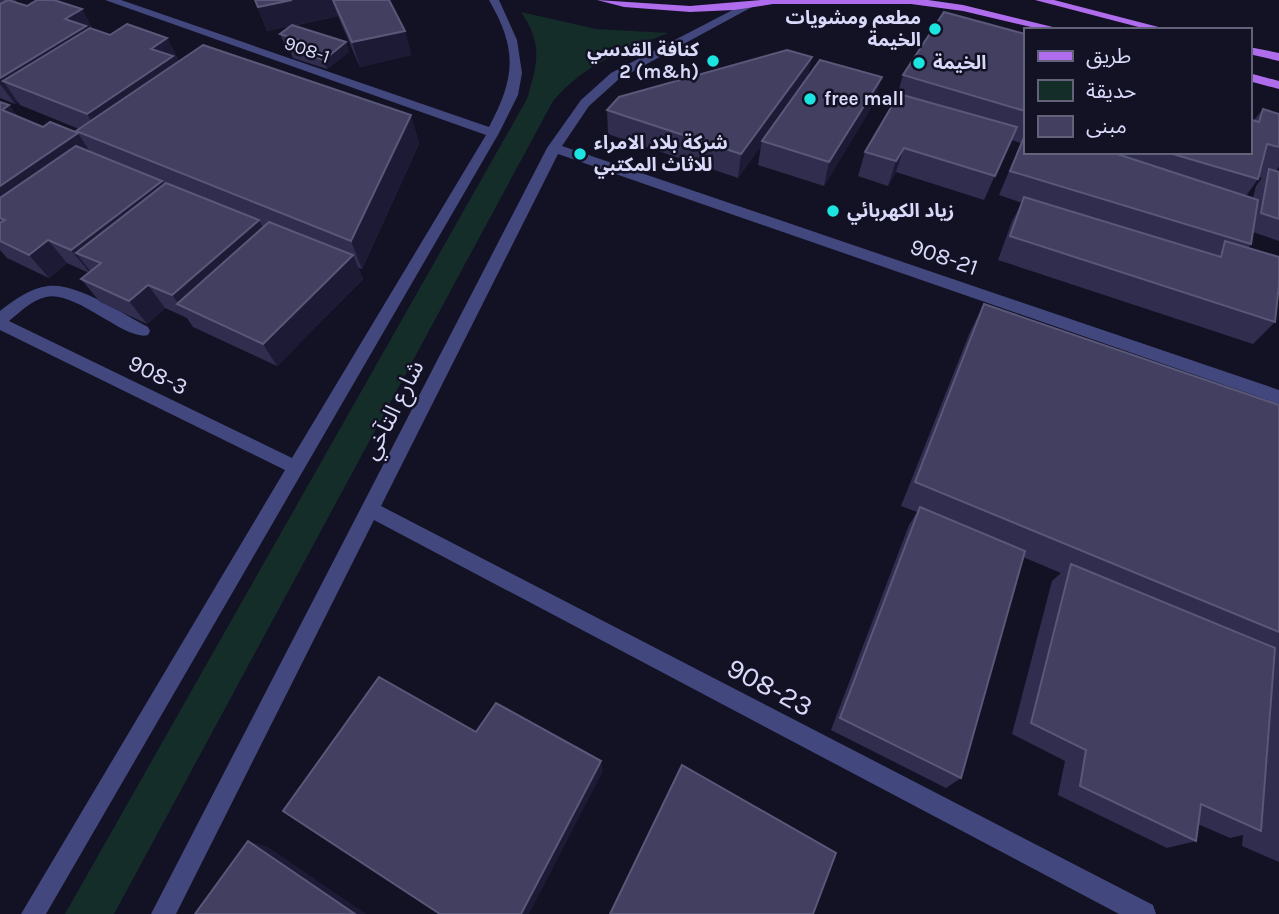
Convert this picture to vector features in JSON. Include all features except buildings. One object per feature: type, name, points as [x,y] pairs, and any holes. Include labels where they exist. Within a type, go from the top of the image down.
[{"type":"main road","points":[[602,0],[693,9],[776,0],[911,1],[963,8],[1051,28]]},
{"type":"main road","points":[[1040,0],[1157,28]]},
{"type":"main road","points":[[1251,50],[1279,57]]},
{"type":"main road","points":[[1251,78],[1279,85]]},
{"type":"street","name":"908-1","points":[[110,0],[493,133]]},
{"type":"street","points":[[33,914],[493,133],[515,85],[513,49],[504,15],[494,0]]},
{"type":"street","name":"شارع التآخي","points":[[163,914],[554,148],[585,103],[615,76],[748,5]]},
{"type":"street","name":"908-21","points":[[554,148],[1279,397]]},
{"type":"street","points":[[0,321],[33,295],[51,290],[142,331]]},
{"type":"street","name":"908-3","points":[[0,321],[297,468]]},
{"type":"street","name":"908-23","points":[[370,509],[1144,914]]},
{"type":"green space","points":[[521,12],[596,29],[668,33],[620,52],[592,68],[565,88],[553,101],[114,914],[65,914],[527,99],[534,75],[536,54],[533,34]]},
{"type":"place","name":"مطعم ومشويات الخيمة","points":[[935,29]]},
{"type":"place","name":"كنافة القدسي 2 (m&h)","points":[[713,61]]},
{"type":"place","name":"الخيمة","points":[[919,63]]},
{"type":"place","name":"free mall","points":[[810,99]]},
{"type":"place","name":"شركة بلاد الامراء للاثاث المكتبي","points":[[580,154]]},
{"type":"place","name":"زياد الكهربائي","points":[[833,211]]}]
